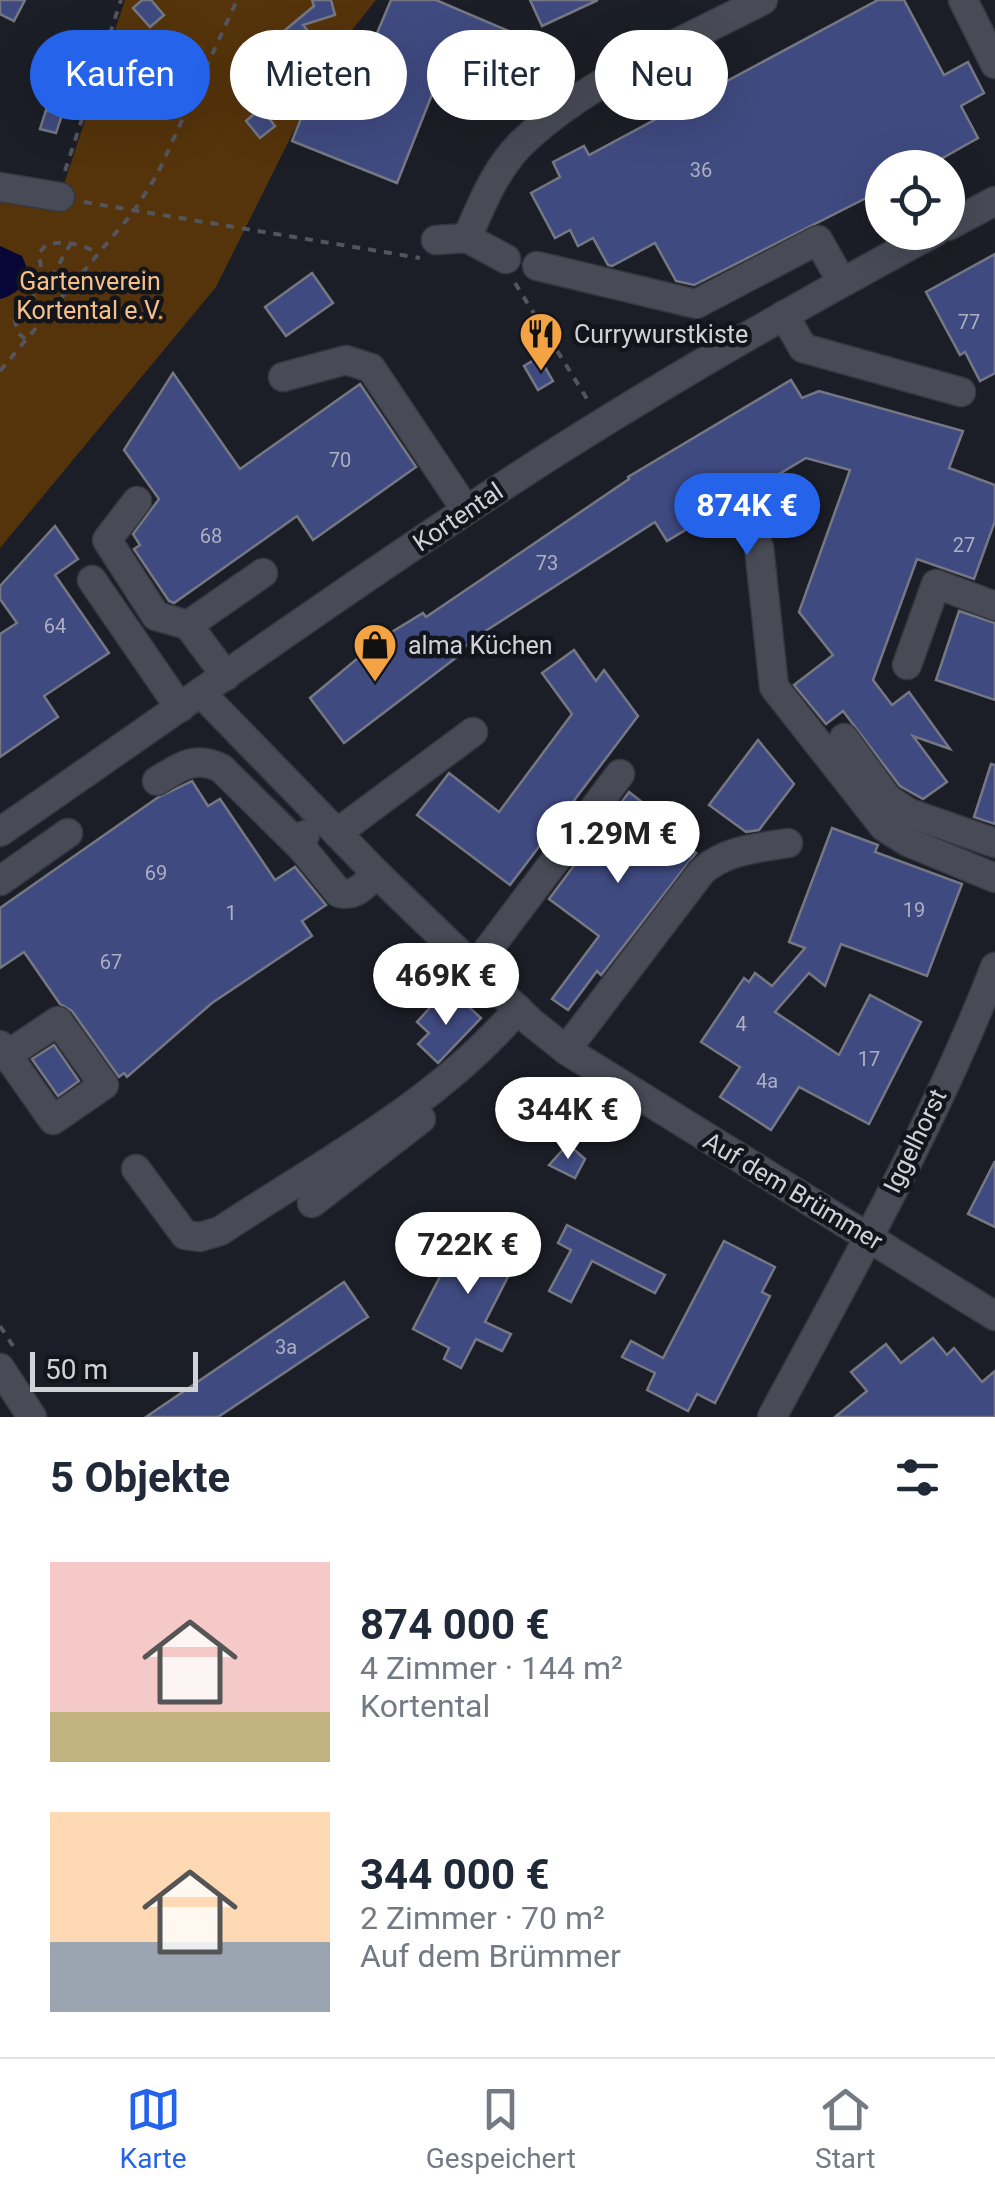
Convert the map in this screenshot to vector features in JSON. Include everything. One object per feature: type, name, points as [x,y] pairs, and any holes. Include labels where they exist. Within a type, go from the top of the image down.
[{"type":"street","points":[[467,238],[489,188],[523,141],[582,96],[763,0]]},
{"type":"street","points":[[963,0],[995,64]]},
{"type":"street","points":[[0,187],[62,186]]},
{"type":"street","points":[[965,217],[995,201]]},
{"type":"street","points":[[433,250],[467,238],[506,258]]},
{"type":"street","points":[[537,266],[696,304],[818,240],[842,282]]},
{"type":"street","name":"Kortental","points":[[0,832],[466,510],[619,412],[902,250]]},
{"type":"street","points":[[784,315],[803,348],[960,392]]},
{"type":"street","points":[[283,377],[346,360],[371,368],[466,510]]},
{"type":"street","points":[[137,501],[107,540],[156,616],[188,625],[226,676]]},
{"type":"street","points":[[760,547],[774,687],[884,827],[908,842],[995,878]]},
{"type":"street","points":[[188,625],[263,573]]},
{"type":"street","name":"Auf dem Brümmer","points":[[92,580],[190,701],[329,825],[524,1016],[566,1050],[995,1316]]},
{"type":"street","points":[[907,665],[936,584],[995,606]]},
{"type":"street","points":[[302,848],[301,839],[473,732]]},
{"type":"street","points":[[844,738],[888,799],[909,814],[995,843]]},
{"type":"street","points":[[157,781],[192,760],[208,762],[220,768],[302,848],[339,893],[358,891],[376,873]]},
{"type":"street","points":[[475,967],[620,774]]},
{"type":"street","points":[[0,880],[68,833]]},
{"type":"street","points":[[566,1050],[702,870],[716,859],[738,851],[788,843]]},
{"type":"street","name":"Iggelhorst","points":[[772,1417],[868,1235],[968,1032],[995,967]]},
{"type":"street","points":[[136,1169],[185,1235],[200,1237],[220,1231],[425,1097],[524,1016]]},
{"type":"street","points":[[312,1204],[494,1062],[524,1016]]},
{"type":"street","points":[[0,1368],[32,1417]]},
{"type":"path","points":[[121,0],[62,186],[134,211],[433,250]]},
{"type":"path","points":[[0,371],[134,211],[157,176],[237,0]]},
{"type":"path","points":[[44,286],[41,249],[52,243],[71,244],[98,254]]},
{"type":"path","points":[[26,340],[18,333],[14,317],[44,286],[71,244]]},
{"type":"path","points":[[530,305],[589,402]]},
{"type":"green space","name":"Gartenverein Kortental e.V.","points":[[125,0],[376,0],[352,30],[230,30],[230,120],[299,120],[216,287],[0,548],[0,187],[60,196],[85,120],[210,120],[210,30],[115,30]]},
{"type":"shaded area","points":[[0,246],[22,256],[27,268],[19,288],[0,299]]},
{"type":"building","points":[[0,0],[25,0],[14,21],[0,14]]},
{"type":"building","points":[[142,0],[151,0],[164,15],[150,27],[133,8]]},
{"type":"building","points":[[312,0],[331,0],[335,15],[303,25],[307,30],[285,30],[314,6]]},
{"type":"building","points":[[391,0],[436,0],[506,30],[427,30],[427,107],[397,183],[292,141],[300,120],[407,120],[407,30],[378,30]]},
{"type":"building","points":[[530,0],[598,0],[542,26]]},
{"type":"building","points":[[878,0],[904,0],[944,75],[968,62],[984,93],[961,106],[978,138],[957,150],[865,150],[865,199],[694,285],[676,281],[655,243],[612,266],[593,238],[578,246],[570,230],[555,238],[531,193],[560,177],[553,162],[584,146],[589,155],[654,120],[728,120],[728,80]]},
{"type":"building","points":[[43,120],[60,120],[56,133],[40,129]]},
{"type":"building","points":[[270,120],[275,126],[260,138],[246,121]]},
{"type":"building","points":[[995,254],[995,373],[980,381],[965,352],[960,355],[926,292]]},
{"type":"building","points":[[312,273],[333,303],[286,336],[265,307]]},
{"type":"building","points":[[539,357],[553,381],[538,390],[524,366]]},
{"type":"building","points":[[173,373],[240,469],[360,384],[416,467],[313,540],[297,516],[174,603],[134,549],[140,545],[133,534],[159,499],[124,450]]},
{"type":"building","points":[[791,380],[802,398],[819,391],[963,431],[949,468],[995,485],[995,521],[974,579],[917,559],[873,680],[892,705],[909,692],[950,749],[913,736],[947,782],[923,799],[900,786],[843,711],[826,724],[794,685],[833,655],[799,612],[850,470],[806,458],[667,541],[655,522],[484,632],[344,743],[310,698],[382,638],[423,613],[426,617],[628,477]]},
{"type":"building","points":[[55,526],[78,559],[55,575],[109,653],[44,696],[58,717],[0,757],[0,634],[17,623],[0,599],[0,586]]},
{"type":"building","points":[[959,611],[995,623],[995,700],[936,680]]},
{"type":"building","points":[[574,650],[596,681],[604,670],[638,716],[510,885],[417,815],[449,773],[499,812],[572,714],[542,673]]},
{"type":"building","points":[[758,740],[794,784],[759,830],[746,832],[709,805]]},
{"type":"building","points":[[991,764],[995,765],[995,824],[974,817]]},
{"type":"building","points":[[192,781],[208,806],[220,799],[275,880],[295,867],[326,905],[302,921],[312,936],[212,1003],[127,1077],[124,1073],[119,1077],[24,952],[0,968],[0,908],[157,798]]},
{"type":"building","points":[[629,792],[669,823],[664,829],[696,853],[601,975],[597,971],[568,1010],[552,999],[599,936],[549,899]]},
{"type":"building","points":[[832,828],[878,845],[875,852],[962,884],[927,976],[841,944],[825,986],[809,973],[775,1012],[839,1055],[870,995],[921,1022],[869,1124],[799,1087],[771,1130],[720,1097],[740,1067],[701,1042],[744,978],[749,982],[755,973],[772,986],[805,948],[789,942]]},
{"type":"building","points":[[460,999],[481,1018],[438,1063],[418,1044],[429,1033],[417,1022],[435,1002],[447,1013]]},
{"type":"building","points":[[54,1045],[79,1081],[58,1096],[32,1059]]},
{"type":"building","points":[[568,1144],[585,1159],[575,1178],[549,1165]]},
{"type":"building","points":[[995,1161],[995,1227],[968,1214]]},
{"type":"building","points":[[567,1225],[665,1275],[655,1293],[592,1261],[571,1302],[549,1291],[571,1250],[558,1243]]},
{"type":"building","points":[[466,1226],[520,1253],[485,1322],[511,1334],[502,1351],[476,1339],[461,1368],[444,1359],[449,1348],[413,1329]]},
{"type":"building","points":[[724,1241],[775,1267],[762,1292],[770,1296],[715,1403],[697,1394],[688,1411],[647,1390],[655,1373],[622,1357],[631,1341],[663,1358]]},
{"type":"building","points":[[344,1282],[368,1317],[218,1417],[146,1417]]},
{"type":"building","points":[[933,1338],[947,1355],[954,1348],[982,1382],[995,1371],[995,1417],[835,1417],[867,1391],[851,1372],[886,1344],[901,1363]]},
{"type":"place","name":"Currywurstkiste","points":[[541,372]]},
{"type":"place","name":"alma Küchen","points":[[375,683]]}]
